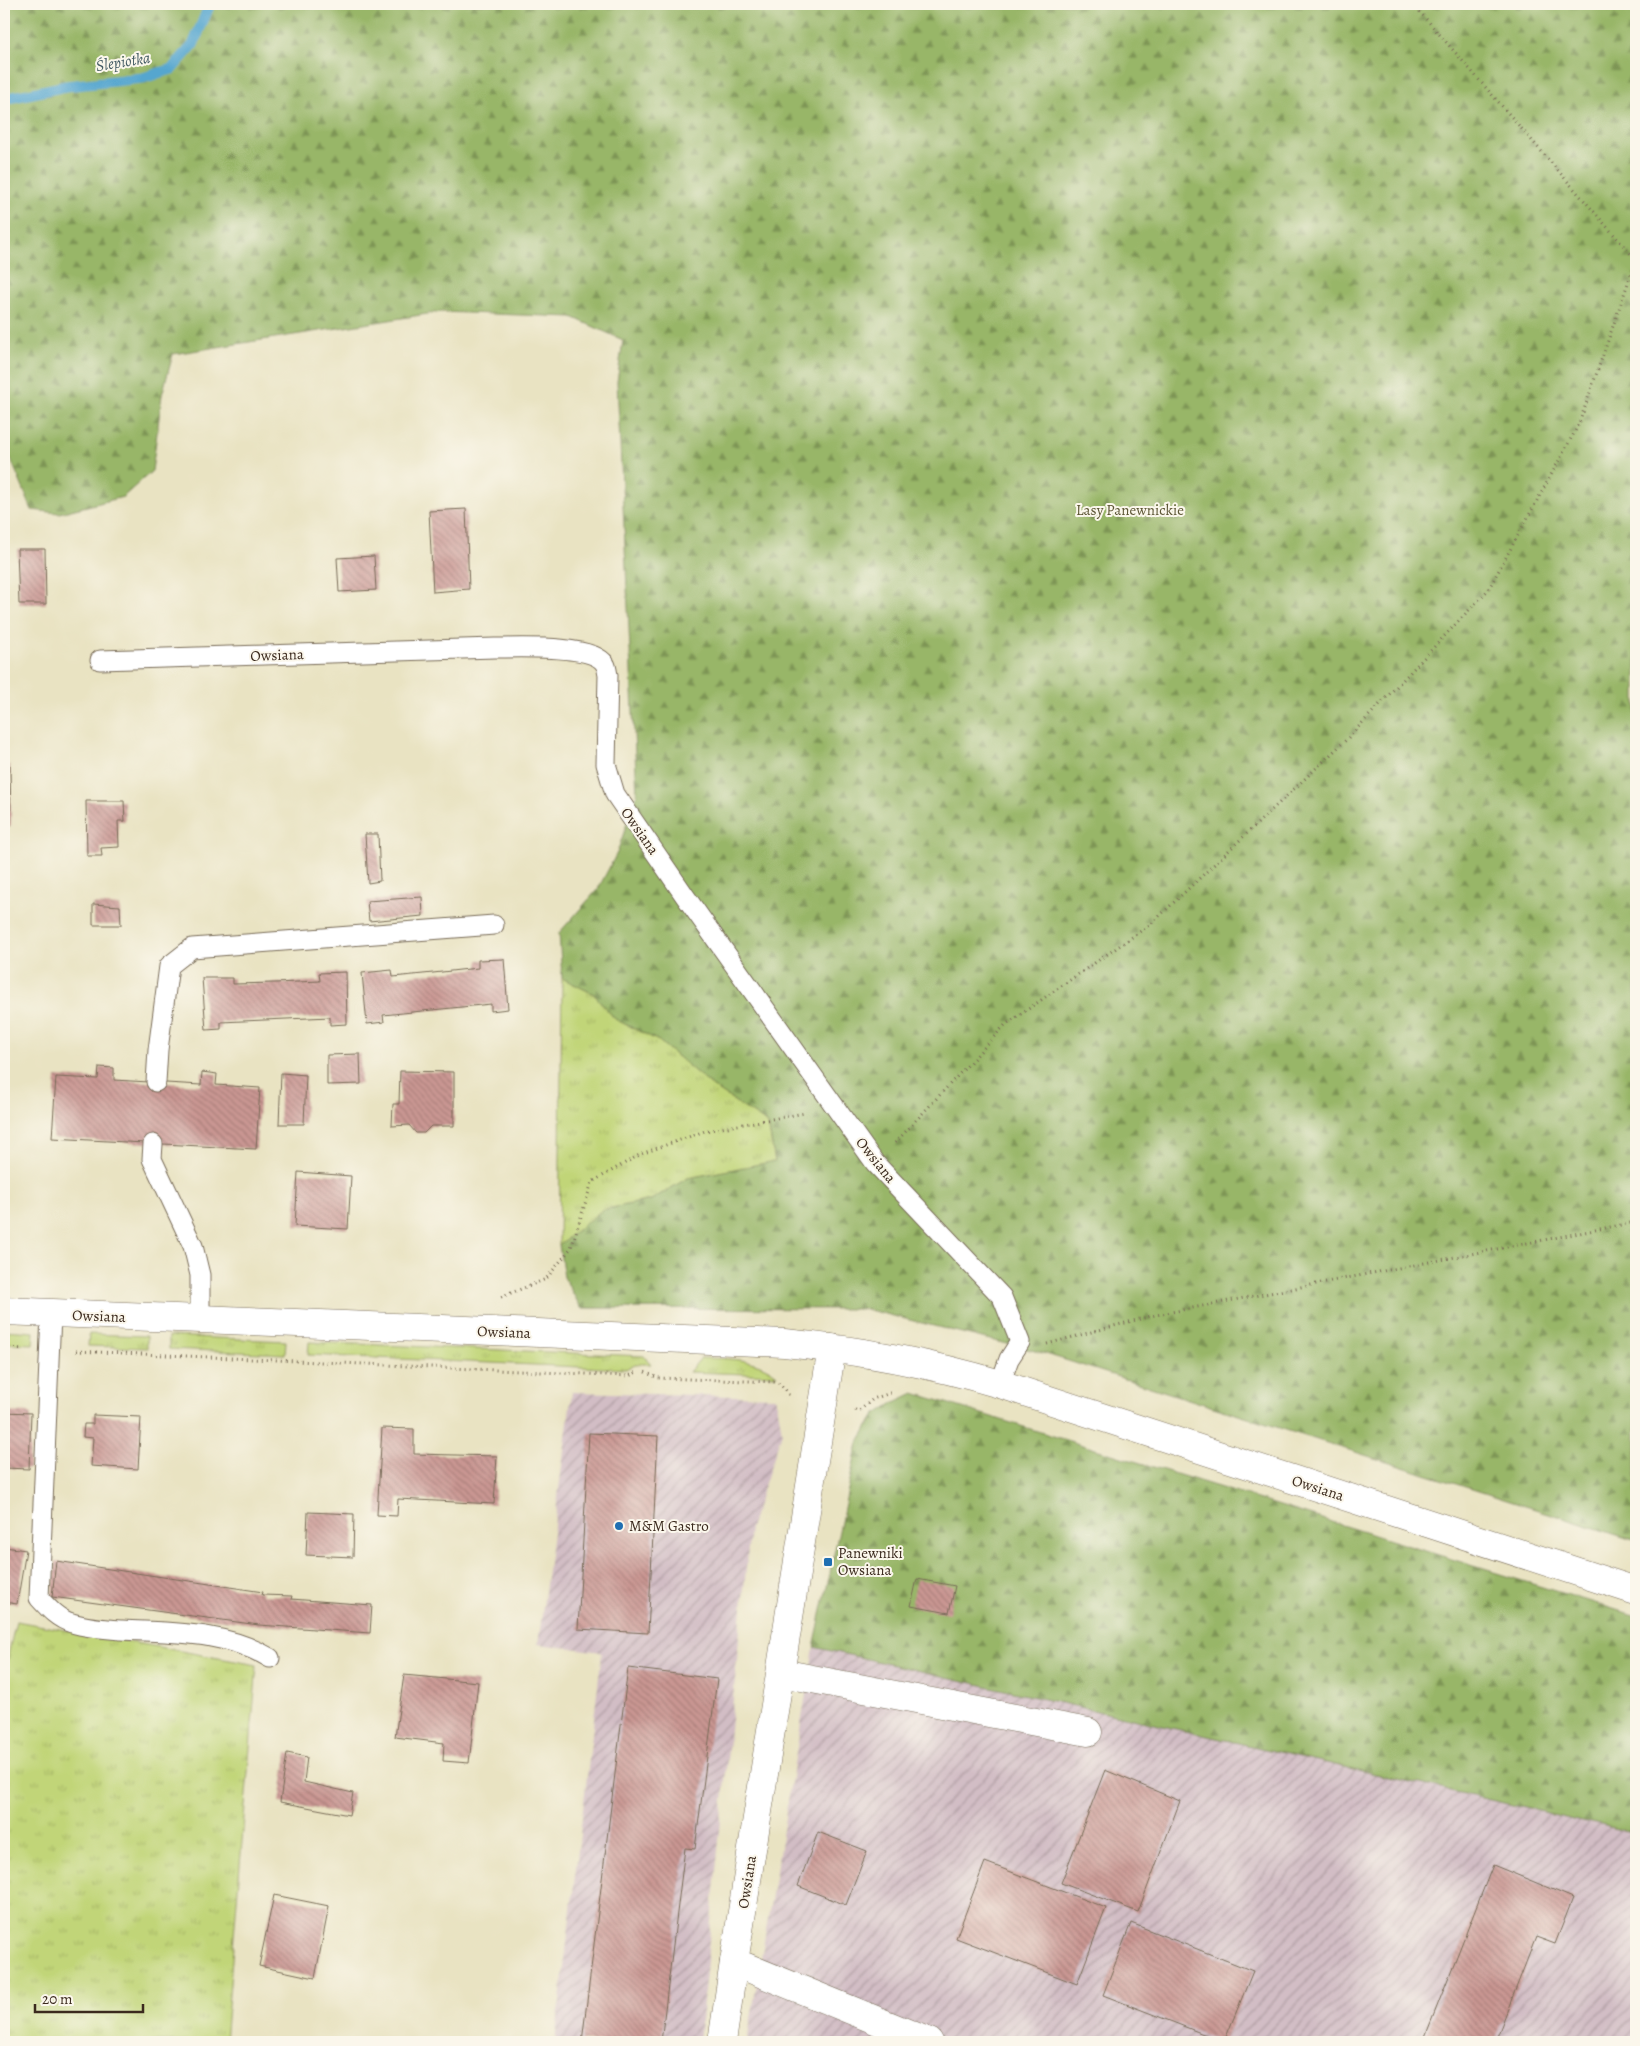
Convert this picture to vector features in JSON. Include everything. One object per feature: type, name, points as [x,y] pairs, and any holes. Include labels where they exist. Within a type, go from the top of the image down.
[{"type":"street","name":"Owsiana","points":[[4,1312],[765,1342],[832,1348],[914,1361],[1000,1384],[1636,1591]]},
{"type":"street","name":"Owsiana","points":[[722,2042],[832,1348]]},
{"type":"street","points":[[781,1672],[1088,1732]]},
{"type":"street","points":[[734,1962],[930,2042]]},
{"type":"lane","name":"Owsiana","points":[[100,660],[495,648],[545,648],[582,652],[598,656],[606,664],[608,675],[606,764],[614,794],[875,1163],[1002,1297],[1020,1342],[1009,1359],[1000,1384]]},
{"type":"lane","points":[[156,1082],[158,1050],[169,966],[192,948],[494,925]]},
{"type":"lane","points":[[153,1144],[152,1159],[194,1246],[200,1275],[200,1320]]},
{"type":"lane","points":[[51,1314],[39,1598],[53,1613],[71,1623],[108,1629],[214,1636],[238,1642],[270,1658]]},
{"type":"path","points":[[875,1163],[1005,1025],[1151,924],[1347,739],[1488,590],[1579,424],[1636,260],[1413,4]]},
{"type":"path","points":[[492,1297],[501,1297],[546,1279],[571,1248],[592,1182],[641,1154],[705,1131],[836,1108]]},
{"type":"path","points":[[1041,1346],[1151,1316],[1636,1222]]},
{"type":"path","points":[[4,1348],[629,1376],[638,1371],[644,1371],[658,1378],[777,1382],[786,1389],[791,1398],[796,1399]]},
{"type":"shaded area","points":[[572,1392],[776,1397],[782,1432],[750,1528],[699,2042],[555,2042],[602,1652],[538,1644]]},
{"type":"shaded area","points":[[814,1647],[1636,1833],[1636,2042],[747,2042]]},
{"type":"green space","name":"Lasy Panewnickie","points":[[4,4],[1636,4],[1636,1541],[1043,1353],[865,1309],[581,1308],[564,1277],[559,1245],[602,1210],[651,1200],[688,1178],[775,1161],[768,1124],[712,1086],[659,1041],[615,1019],[594,994],[562,978],[559,933],[598,889],[617,853],[637,794],[617,382],[623,340],[572,317],[440,312],[173,354],[162,395],[152,471],[123,497],[59,513],[32,510],[5,445],[4,436]]},
{"type":"green space","points":[[562,978],[594,994],[615,1019],[659,1041],[712,1086],[768,1124],[775,1162],[688,1178],[651,1200],[603,1210],[559,1245]]},
{"type":"green space","points":[[4,1330],[34,1332],[33,1344],[4,1343]]},
{"type":"green space","points":[[89,1334],[147,1336],[147,1348],[88,1346]]},
{"type":"green space","points":[[169,1336],[286,1341],[285,1354],[169,1349]]},
{"type":"green space","points":[[309,1342],[644,1356],[651,1364],[635,1364],[626,1369],[308,1355]]},
{"type":"green space","points":[[701,1358],[750,1362],[769,1369],[777,1375],[689,1372]]},
{"type":"green space","points":[[914,1393],[1636,1616],[1636,1833],[814,1647],[858,1443],[875,1415]]},
{"type":"green space","points":[[16,1621],[257,1665],[225,2042],[4,2042],[4,1664],[6,1664]]},
{"type":"building","points":[[466,509],[469,589],[433,592],[429,511]]},
{"type":"building","points":[[17,549],[45,549],[46,604],[19,604]]},
{"type":"building","points":[[374,556],[376,590],[339,592],[337,558]]},
{"type":"building","points":[[10,765],[11,826],[4,826],[4,766]]},
{"type":"building","points":[[86,801],[124,801],[125,821],[118,821],[119,847],[101,848],[102,856],[87,856]]},
{"type":"building","points":[[365,834],[378,834],[380,881],[368,883]]},
{"type":"building","points":[[422,897],[423,916],[369,921],[367,901]]},
{"type":"building","points":[[93,904],[120,906],[121,925],[93,925]]},
{"type":"building","points":[[504,959],[508,1009],[491,1011],[491,1004],[383,1015],[384,1022],[367,1024],[362,973],[392,970],[393,977],[478,968],[478,960]]},
{"type":"building","points":[[346,972],[347,1024],[330,1025],[330,1017],[221,1022],[221,1029],[206,1030],[202,978],[233,978],[233,984],[275,983],[320,981],[319,973]]},
{"type":"building","points":[[360,1054],[361,1084],[327,1085],[327,1055]]},
{"type":"building","points":[[99,1067],[114,1068],[114,1080],[201,1085],[202,1072],[217,1074],[216,1085],[260,1088],[256,1149],[52,1138],[56,1077],[98,1079]]},
{"type":"building","points":[[400,1071],[454,1072],[454,1126],[431,1126],[424,1133],[416,1133],[409,1125],[392,1126],[393,1104],[399,1104]]},
{"type":"building","points":[[281,1073],[306,1075],[304,1124],[279,1124]]},
{"type":"building","points":[[298,1172],[351,1176],[348,1229],[295,1226]]},
{"type":"building","points":[[4,1412],[31,1413],[29,1469],[4,1468]]},
{"type":"building","points":[[93,1415],[141,1417],[138,1469],[91,1466],[93,1438],[83,1437],[84,1424],[93,1424]]},
{"type":"building","points":[[382,1428],[414,1429],[414,1454],[497,1456],[494,1504],[398,1499],[397,1516],[377,1515]]},
{"type":"building","points":[[589,1433],[658,1436],[648,1633],[578,1629]]},
{"type":"building","points":[[308,1512],[354,1514],[353,1557],[306,1555]]},
{"type":"building","points":[[4,1547],[26,1550],[17,1604],[4,1602]]},
{"type":"building","points":[[56,1561],[263,1592],[262,1595],[292,1596],[291,1599],[372,1605],[370,1633],[259,1625],[52,1597]]},
{"type":"building","points":[[917,1579],[955,1586],[949,1613],[911,1606]]},
{"type":"building","points":[[628,1668],[717,1679],[695,1849],[685,1848],[661,2042],[582,2042]]},
{"type":"building","points":[[404,1675],[478,1682],[469,1763],[443,1761],[444,1743],[395,1737]]},
{"type":"building","points":[[287,1753],[307,1757],[304,1782],[353,1793],[349,1815],[280,1802]]},
{"type":"building","points":[[1105,1770],[1180,1801],[1138,1912],[1061,1883]]},
{"type":"building","points":[[818,1832],[867,1851],[846,1905],[798,1886]]},
{"type":"building","points":[[985,1862],[1106,1908],[1077,1984],[956,1938]]},
{"type":"building","points":[[1493,1865],[1573,1898],[1555,1944],[1536,1937],[1495,2042],[1423,2042]]},
{"type":"building","points":[[274,1895],[329,1906],[315,1978],[259,1966]]},
{"type":"building","points":[[1131,1923],[1253,1971],[1224,2042],[1103,1995]]},
{"type":"waterway","name":"Ślepiotka","points":[[4,99],[66,86],[143,78],[172,69],[193,45],[210,4]]},
{"type":"place","name":"M&M Gastro","points":[[619,1526]]},
{"type":"place","name":"Panewniki Owsiana","points":[[828,1562]]}]
